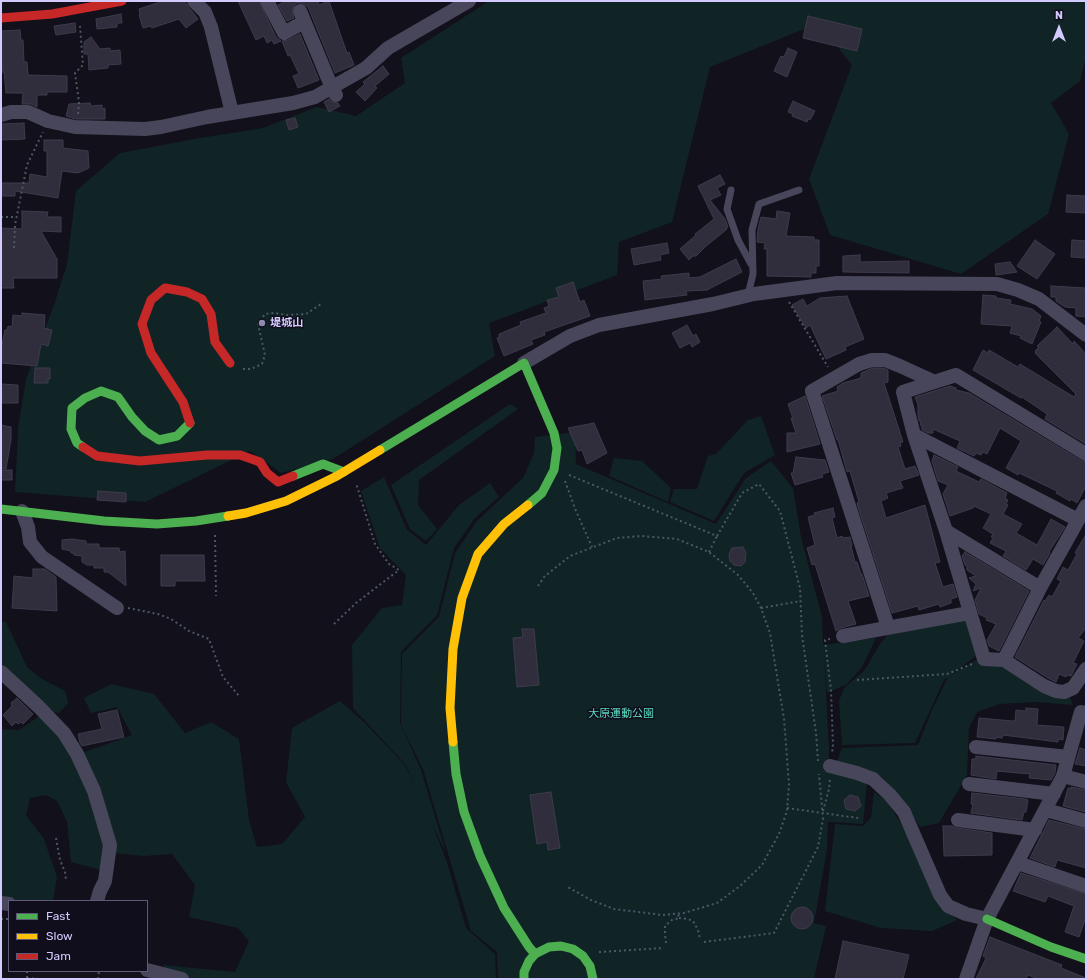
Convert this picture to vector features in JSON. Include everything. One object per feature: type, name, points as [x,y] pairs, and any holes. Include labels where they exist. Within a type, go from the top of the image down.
[{"type":"street","points":[[1,18],[52,14],[122,1]]},
{"type":"street","points":[[194,1],[206,12],[211,26],[232,113]]},
{"type":"street","points":[[267,1],[284,33],[302,17],[334,92]]},
{"type":"street","points":[[1,115],[11,112],[28,112],[48,121],[75,127],[144,129],[293,103],[334,92],[366,68],[388,48],[469,1]]},
{"type":"street","points":[[1,509],[104,521],[157,524],[196,521],[246,513],[286,501],[344,472],[570,336],[599,325],[748,296],[837,283],[997,284],[1018,290],[1039,299],[1086,335]]},
{"type":"street","points":[[230,363],[214,342],[211,314],[202,299],[187,292],[165,288],[151,300],[142,324],[151,353],[183,402],[191,422],[177,436],[159,440],[145,431],[132,417],[118,397],[101,391],[85,398],[72,408],[71,429],[77,444],[97,456],[140,461],[207,455],[240,455],[260,462],[267,473],[278,482],[323,464],[344,472]]},
{"type":"street","points":[[888,627],[812,391],[859,364],[872,360],[885,360],[935,382]]},
{"type":"street","points":[[524,363],[554,433],[557,448],[554,470],[542,493],[504,524],[478,554],[462,598],[453,649],[450,708],[456,774],[464,812],[480,856],[504,908],[535,954]]},
{"type":"street","points":[[1086,454],[956,375],[903,392],[914,435],[946,531],[984,659],[1004,660],[1044,686],[1056,691],[1064,692],[1072,688],[1086,669]]},
{"type":"street","points":[[914,435],[1078,520]]},
{"type":"street","points":[[1004,660],[1040,588],[1086,507]]},
{"type":"street","points":[[22,511],[28,527],[30,542],[42,557],[117,608]]},
{"type":"street","points":[[946,531],[1040,588]]},
{"type":"street","points":[[843,636],[970,613]]},
{"type":"street","points":[[1,672],[64,733],[78,754],[94,791],[110,845],[105,881],[97,900]]},
{"type":"street","points":[[966,979],[987,919],[1063,776],[1081,712],[1086,713]]},
{"type":"street","points":[[976,747],[1068,757]]},
{"type":"street","points":[[823,766],[857,773],[872,779],[890,795],[904,812],[940,895],[948,906],[966,914],[987,919],[1051,947],[1086,959]]},
{"type":"street","points":[[1063,776],[1086,782]]},
{"type":"street","points":[[969,784],[1054,794]]},
{"type":"street","points":[[1046,810],[1086,821]]},
{"type":"street","points":[[958,820],[1035,830]]},
{"type":"street","points":[[1018,863],[1086,886]]},
{"type":"street","points":[[524,979],[524,972],[529,961],[535,954],[549,947],[561,946],[573,949],[583,956],[590,966],[593,979]]},
{"type":"street","points":[[148,970],[182,979]]},
{"type":"lane","points":[[731,190],[727,209],[738,240],[752,266]]},
{"type":"lane","points":[[748,296],[753,274],[752,230],[759,204],[799,190]]},
{"type":"path","points":[[75,127],[78,119],[79,102],[76,73],[83,65],[82,40],[76,10]]},
{"type":"path","points":[[14,248],[17,217],[27,165],[48,121]]},
{"type":"path","points":[[1,217],[17,217]]},
{"type":"path","points":[[787,299],[828,367]]},
{"type":"path","points":[[230,363],[234,367],[240,369],[252,369],[262,364],[265,355],[258,324],[265,314],[306,314],[321,304]]},
{"type":"path","points":[[569,475],[717,536]]},
{"type":"path","points":[[564,479],[592,547]]},
{"type":"path","points":[[334,624],[356,603],[399,570],[389,564],[375,544],[356,483]]},
{"type":"path","points":[[704,942],[774,933],[818,847],[823,819],[823,766],[816,733],[802,635],[800,588],[780,511],[759,484],[742,493],[709,552]]},
{"type":"path","points":[[215,535],[216,596]]},
{"type":"path","points":[[538,586],[544,577],[570,556],[617,538],[641,536],[677,539],[709,552],[738,575],[753,593],[761,608],[770,633],[784,720],[789,784],[787,808],[779,834],[762,865],[740,886],[717,903],[678,914],[656,914],[614,909],[591,900],[566,886]]},
{"type":"path","points":[[761,608],[801,601]]},
{"type":"path","points":[[117,608],[134,609],[158,614],[171,619],[188,631],[209,639],[223,677],[239,696]]},
{"type":"path","points":[[823,766],[833,745],[831,690],[825,640],[843,636]]},
{"type":"path","points":[[857,680],[947,674],[984,659]]},
{"type":"path","points":[[822,814],[830,789]]},
{"type":"path","points":[[787,808],[858,818]]},
{"type":"path","points":[[56,838],[60,860],[65,872],[66,880]]},
{"type":"path","points":[[678,914],[679,918]]},
{"type":"path","points":[[666,943],[665,926],[672,920],[679,918],[685,918],[693,921],[698,930],[700,939]]},
{"type":"path","points":[[598,952],[664,948]]},
{"type":"path","points":[[27,979],[40,979]]},
{"type":"green space","points":[[489,1],[1086,1],[1086,56],[1080,81],[1051,103],[1069,134],[1048,214],[961,274],[830,235],[809,179],[852,65],[819,23],[710,67],[672,222],[619,242],[617,275],[489,323],[495,356],[333,459],[281,473],[250,451],[145,502],[15,492],[18,429],[26,379],[55,302],[67,264],[76,191],[120,153],[263,128],[317,107],[356,116],[405,83],[401,58]]},
{"type":"green space","points":[[510,404],[518,409],[419,480],[418,505],[437,529],[426,541],[410,529],[391,485]]},
{"type":"green space","points":[[761,416],[775,455],[744,473],[714,521],[670,502],[674,489],[697,489],[708,456],[716,454],[748,420]]},
{"type":"green space","name":"大原運動公園","points":[[575,432],[576,464],[716,524],[746,478],[771,461],[793,488],[801,537],[822,617],[823,645],[876,638],[862,667],[847,684],[827,693],[824,656],[829,749],[828,771],[867,783],[863,824],[828,822],[827,850],[814,923],[826,926],[814,979],[498,979],[497,952],[471,931],[423,769],[401,725],[402,654],[439,617],[455,553],[477,521],[523,478],[534,453],[535,437]]},
{"type":"green space","points":[[614,458],[642,461],[671,488],[668,502],[609,476]]},
{"type":"green space","points":[[384,477],[407,530],[426,545],[459,505],[490,483],[499,497],[475,518],[454,548],[437,615],[401,652],[400,723],[421,770],[446,853],[432,824],[447,862],[466,928],[495,954],[496,979],[170,979],[163,965],[235,972],[249,941],[238,928],[189,917],[195,885],[172,854],[144,856],[114,853],[82,753],[132,735],[117,707],[91,713],[84,698],[111,684],[154,694],[185,733],[211,722],[239,739],[249,820],[257,847],[282,844],[305,817],[286,782],[292,728],[340,701],[365,723],[405,765],[415,785],[406,765],[353,708],[352,645],[382,608],[402,605],[406,575],[380,548],[361,491]]},
{"type":"green space","points":[[966,617],[977,655],[951,675],[976,660],[1005,667],[1040,691],[1070,697],[1073,705],[1035,702],[999,704],[977,712],[969,728],[967,775],[939,823],[920,827],[905,803],[882,777],[837,761],[842,748],[918,745],[932,710],[948,677],[944,680],[915,743],[842,745],[839,701],[844,688],[864,671],[880,644],[891,631]]},
{"type":"green space","points":[[1,622],[6,622],[27,667],[42,679],[65,691],[68,703],[59,713],[49,712],[1,666]]},
{"type":"green space","points":[[41,715],[63,734],[92,792],[109,845],[105,871],[71,862],[67,822],[57,801],[46,795],[30,798],[26,815],[44,839],[57,877],[53,900],[1,901],[1,729],[19,730]]},
{"type":"green space","points":[[874,792],[887,801],[907,834],[940,904],[957,920],[932,931],[881,928],[825,911],[835,824],[863,826],[871,818]]},
{"type":"building","points":[[163,1],[184,1],[198,19],[186,28],[179,19],[152,28],[151,26],[143,28],[139,15],[139,9]]},
{"type":"building","points":[[238,1],[259,1],[276,37],[281,41],[274,44],[272,40],[267,43],[264,36],[256,40]]},
{"type":"building","points":[[286,1],[318,1],[319,5],[329,1],[347,53],[349,52],[354,65],[335,73],[308,7],[301,3],[296,3],[292,10],[294,18],[287,21],[278,5]]},
{"type":"building","points":[[121,14],[122,23],[117,23],[117,27],[97,29],[96,19]]},
{"type":"building","points":[[808,16],[862,29],[857,51],[803,38]]},
{"type":"building","points":[[75,23],[76,32],[56,35],[54,26]]},
{"type":"building","points":[[20,30],[21,40],[23,40],[24,62],[27,62],[28,75],[67,76],[67,92],[47,92],[47,95],[37,95],[37,107],[31,104],[22,104],[23,93],[6,93],[4,72],[2,72],[1,31]]},
{"type":"building","points":[[300,34],[319,80],[298,88],[293,76],[299,74],[290,55],[288,56],[282,41],[288,40]]},
{"type":"building","points":[[91,37],[100,49],[110,48],[110,51],[120,50],[121,64],[108,65],[108,68],[89,70],[88,54],[84,54],[84,42]]},
{"type":"building","points":[[788,48],[797,52],[787,77],[774,71],[781,56],[784,57]]},
{"type":"building","points":[[383,66],[389,74],[375,86],[377,88],[365,101],[356,92],[365,84],[363,82]]},
{"type":"building","points":[[329,99],[332,102],[338,103],[340,106],[329,112],[324,102]]},
{"type":"building","points":[[793,101],[815,111],[810,120],[808,119],[807,122],[792,116],[793,114],[788,112]]},
{"type":"building","points":[[90,103],[91,106],[102,105],[102,109],[105,108],[105,119],[76,119],[66,116],[69,104]]},
{"type":"building","points":[[295,118],[298,127],[289,130],[286,120]]},
{"type":"building","points":[[24,123],[25,139],[1,140],[1,124]]},
{"type":"building","points":[[44,140],[63,140],[63,148],[88,151],[89,168],[78,173],[62,171],[58,198],[15,191],[15,196],[1,196],[1,183],[29,183],[30,174],[47,177],[47,151],[44,151]]},
{"type":"building","points":[[720,175],[725,184],[717,188],[721,195],[710,200],[725,219],[728,227],[696,256],[693,256],[689,260],[680,249],[696,235],[695,234],[714,219],[698,186]]},
{"type":"building","points":[[1067,195],[1086,196],[1086,213],[1066,212]]},
{"type":"building","points":[[22,211],[48,212],[47,217],[61,217],[61,232],[41,231],[57,259],[57,278],[13,278],[14,288],[1,288],[1,228],[22,229]]},
{"type":"building","points":[[777,211],[790,213],[786,236],[814,237],[814,240],[819,240],[819,266],[816,266],[816,273],[811,273],[811,277],[767,276],[767,249],[764,249],[765,243],[757,242],[758,229],[761,217],[776,219]]},
{"type":"building","points":[[1035,240],[1055,254],[1037,279],[1017,266]]},
{"type":"building","points":[[1072,240],[1086,241],[1086,258],[1071,257]]},
{"type":"building","points":[[667,243],[669,253],[660,255],[661,260],[634,265],[631,249]]},
{"type":"building","points":[[860,255],[860,262],[909,261],[909,273],[843,272],[843,256]]},
{"type":"building","points":[[736,259],[742,272],[707,290],[686,291],[687,295],[645,300],[643,281],[662,279],[661,276],[689,273],[689,278],[700,277]]},
{"type":"building","points":[[1010,262],[1017,272],[996,275],[995,264]]},
{"type":"building","points":[[573,282],[580,302],[584,300],[590,316],[544,332],[545,335],[531,340],[533,344],[504,356],[497,338],[499,338],[499,334],[521,325],[520,322],[546,313],[544,308],[549,306],[547,300],[559,297],[556,288]]},
{"type":"building","points":[[1051,286],[1086,288],[1086,317],[1076,316],[1076,308],[1065,307],[1056,301],[1056,297],[1051,297]]},
{"type":"building","points":[[983,295],[996,296],[996,298],[1011,300],[1010,304],[1032,309],[1041,316],[1039,321],[1041,322],[1032,344],[1020,338],[1021,336],[1010,333],[1012,326],[981,324]]},
{"type":"building","points":[[847,296],[864,339],[845,347],[846,350],[826,359],[810,325],[806,328],[792,305],[803,299],[807,306],[820,298]]},
{"type":"building","points":[[22,313],[45,315],[44,328],[52,330],[48,346],[41,344],[37,366],[1,363],[1,350],[5,330],[7,330],[8,326],[12,327],[13,315],[22,316]]},
{"type":"building","points":[[687,325],[693,336],[696,334],[700,342],[692,347],[690,343],[680,348],[672,333]]},
{"type":"building","points":[[1057,327],[1073,344],[1074,341],[1086,354],[1086,444],[1045,419],[1047,414],[1022,397],[1021,398],[973,370],[983,350],[988,353],[989,350],[1018,367],[1020,364],[1074,397],[1076,394],[1035,353],[1039,347],[1037,346]]},
{"type":"building","points":[[35,368],[50,368],[50,379],[48,379],[48,383],[34,383]]},
{"type":"building","points":[[873,368],[883,368],[888,370],[888,382],[884,383],[903,442],[900,442],[901,446],[898,447],[905,469],[915,466],[919,475],[900,481],[903,488],[886,493],[888,498],[881,501],[886,518],[925,505],[940,562],[935,563],[943,587],[953,584],[957,597],[951,599],[951,603],[940,607],[939,604],[919,610],[918,606],[892,613],[858,507],[857,503],[859,502],[850,471],[847,472],[838,440],[822,396],[838,391],[837,387],[843,383],[861,378],[861,373]]},
{"type":"building","points":[[1,384],[18,385],[18,403],[1,403]]},
{"type":"building","points":[[950,386],[956,388],[956,390],[969,393],[1086,462],[1086,486],[1077,503],[1071,499],[1070,501],[1056,493],[1057,491],[1019,473],[1018,475],[1006,468],[1021,441],[1000,428],[987,454],[983,452],[981,455],[976,453],[974,456],[957,448],[960,441],[933,429],[933,433],[928,433],[922,430],[918,415],[918,405],[915,397]]},
{"type":"building","points":[[805,396],[820,444],[787,452],[787,433],[796,433],[788,404]]},
{"type":"building","points":[[594,423],[607,453],[587,464],[582,450],[578,451],[568,428]]},
{"type":"building","points":[[1,425],[11,427],[11,440],[6,469],[1,468]]},
{"type":"building","points":[[934,455],[958,467],[956,471],[979,482],[981,479],[1007,493],[1005,498],[1008,500],[1006,504],[1008,505],[1003,514],[1022,524],[1016,533],[1037,545],[1051,519],[1065,527],[1049,552],[1050,553],[1043,565],[1033,559],[1026,570],[1003,556],[1006,551],[990,543],[993,538],[991,537],[993,534],[983,528],[991,514],[974,506],[973,508],[950,516],[943,494],[948,485],[938,481],[932,461]]},
{"type":"building","points":[[796,457],[825,460],[829,472],[822,474],[823,477],[795,485],[791,473],[793,473]]},
{"type":"building","points":[[1,470],[12,470],[12,480],[1,480]]},
{"type":"building","points":[[98,491],[126,493],[126,502],[97,500]]},
{"type":"building","points":[[833,508],[835,517],[832,518],[837,538],[842,536],[843,538],[850,537],[855,562],[857,562],[862,574],[869,596],[848,601],[856,624],[836,631],[815,564],[812,565],[807,548],[815,545],[808,517],[815,515],[814,513]]},
{"type":"building","points":[[1086,534],[1086,628],[1078,638],[1084,641],[1073,663],[1077,664],[1071,676],[1067,675],[1066,677],[1059,674],[1056,682],[1015,657],[1044,600],[1045,601],[1049,595],[1052,597],[1061,581],[1057,579],[1063,567],[1068,570],[1077,554],[1075,553]]},
{"type":"building","points":[[72,539],[86,541],[86,544],[99,544],[99,548],[119,548],[120,552],[125,551],[126,586],[108,572],[104,572],[104,568],[94,568],[94,565],[87,565],[82,562],[82,556],[74,555],[71,551],[62,549],[62,540]]},
{"type":"building","points":[[743,547],[746,553],[745,562],[741,566],[734,565],[730,561],[729,554],[732,548]]},
{"type":"building","points":[[965,552],[1029,591],[999,651],[989,646],[987,640],[996,624],[986,620],[987,618],[979,614],[975,600],[981,588],[973,591],[976,584],[969,578],[976,576],[967,570],[967,566],[965,565],[962,556]]},
{"type":"building","points":[[161,555],[204,555],[205,581],[175,581],[175,586],[161,586]]},
{"type":"building","points":[[33,569],[45,569],[56,577],[57,611],[12,608],[14,576],[33,578]]},
{"type":"building","points":[[522,629],[534,629],[539,685],[517,687],[513,638],[523,637]]},
{"type":"building","points":[[17,698],[33,714],[23,724],[21,722],[18,724],[16,722],[12,726],[3,715],[12,706],[11,703]]},
{"type":"building","points":[[1026,708],[1038,709],[1037,725],[1064,727],[1063,740],[1058,739],[1058,742],[1003,735],[1002,738],[996,737],[996,739],[977,737],[979,718],[1015,721],[1016,710],[1026,711]]},
{"type":"building","points":[[117,710],[124,737],[82,746],[78,734],[102,729],[98,714]]},
{"type":"building","points":[[1080,748],[1086,750],[1086,766],[1075,764]]},
{"type":"building","points":[[976,756],[1056,765],[1055,773],[1051,780],[1029,778],[1030,774],[997,771],[996,779],[971,775],[972,759],[976,759]]},
{"type":"building","points":[[1071,787],[1086,790],[1086,812],[1063,806],[1068,788],[1071,789]]},
{"type":"building","points":[[551,792],[560,848],[548,850],[547,842],[537,844],[530,795]]},
{"type":"building","points":[[972,793],[1028,800],[1026,812],[1024,812],[1022,820],[971,813],[973,804],[971,804]]},
{"type":"building","points":[[850,795],[858,797],[861,806],[855,811],[846,809],[844,800]]},
{"type":"building","points":[[1049,820],[1086,829],[1086,868],[1057,860],[1055,867],[1030,858]]},
{"type":"building","points":[[943,826],[952,826],[992,833],[992,855],[944,856]]},
{"type":"building","points":[[1021,873],[1086,894],[1086,917],[1079,937],[1065,932],[1074,906],[1048,896],[1045,902],[1013,891]]},
{"type":"building","points":[[802,907],[810,910],[813,918],[810,926],[802,929],[794,926],[791,918],[794,910]]},
{"type":"building","points":[[990,937],[1062,965],[1061,968],[1086,979],[1039,979],[1028,975],[1026,979],[976,979],[986,958],[983,956]]},
{"type":"building","points":[[843,941],[909,955],[903,979],[835,979]]},
{"type":"traffic: fast","points":[[380,450],[524,363],[554,433],[557,448],[554,470],[542,493],[528,505]]},
{"type":"traffic: fast","points":[[83,447],[77,443],[71,429],[72,408],[85,398],[101,391],[118,397],[132,417],[145,431],[159,440],[177,436],[190,423]]},
{"type":"traffic: fast","points":[[293,476],[323,464],[344,472]]},
{"type":"traffic: fast","points":[[1,509],[104,521],[157,524],[196,521],[228,516]]},
{"type":"traffic: fast","points":[[453,742],[456,774],[464,812],[480,856],[504,908],[535,954]]},
{"type":"traffic: fast","points":[[987,919],[1051,947],[1086,959]]},
{"type":"traffic: fast","points":[[524,979],[524,972],[529,961],[535,954],[549,947],[561,946],[573,949],[583,956],[590,966],[593,979]]},
{"type":"traffic: slow","points":[[228,516],[246,513],[286,501],[337,476],[380,450]]},
{"type":"traffic: slow","points":[[453,742],[450,708],[453,649],[462,598],[478,554],[504,524],[528,505]]},
{"type":"traffic: jam","points":[[1,18],[52,14],[122,1]]},
{"type":"traffic: jam","points":[[190,423],[183,402],[151,353],[142,324],[151,300],[165,288],[187,292],[202,299],[211,314],[215,342],[230,363]]},
{"type":"traffic: jam","points":[[83,447],[97,456],[140,461],[207,455],[240,455],[260,462],[267,473],[278,482],[293,476]]},
{"type":"place","name":"堤城山","points":[[262,323]]}]
